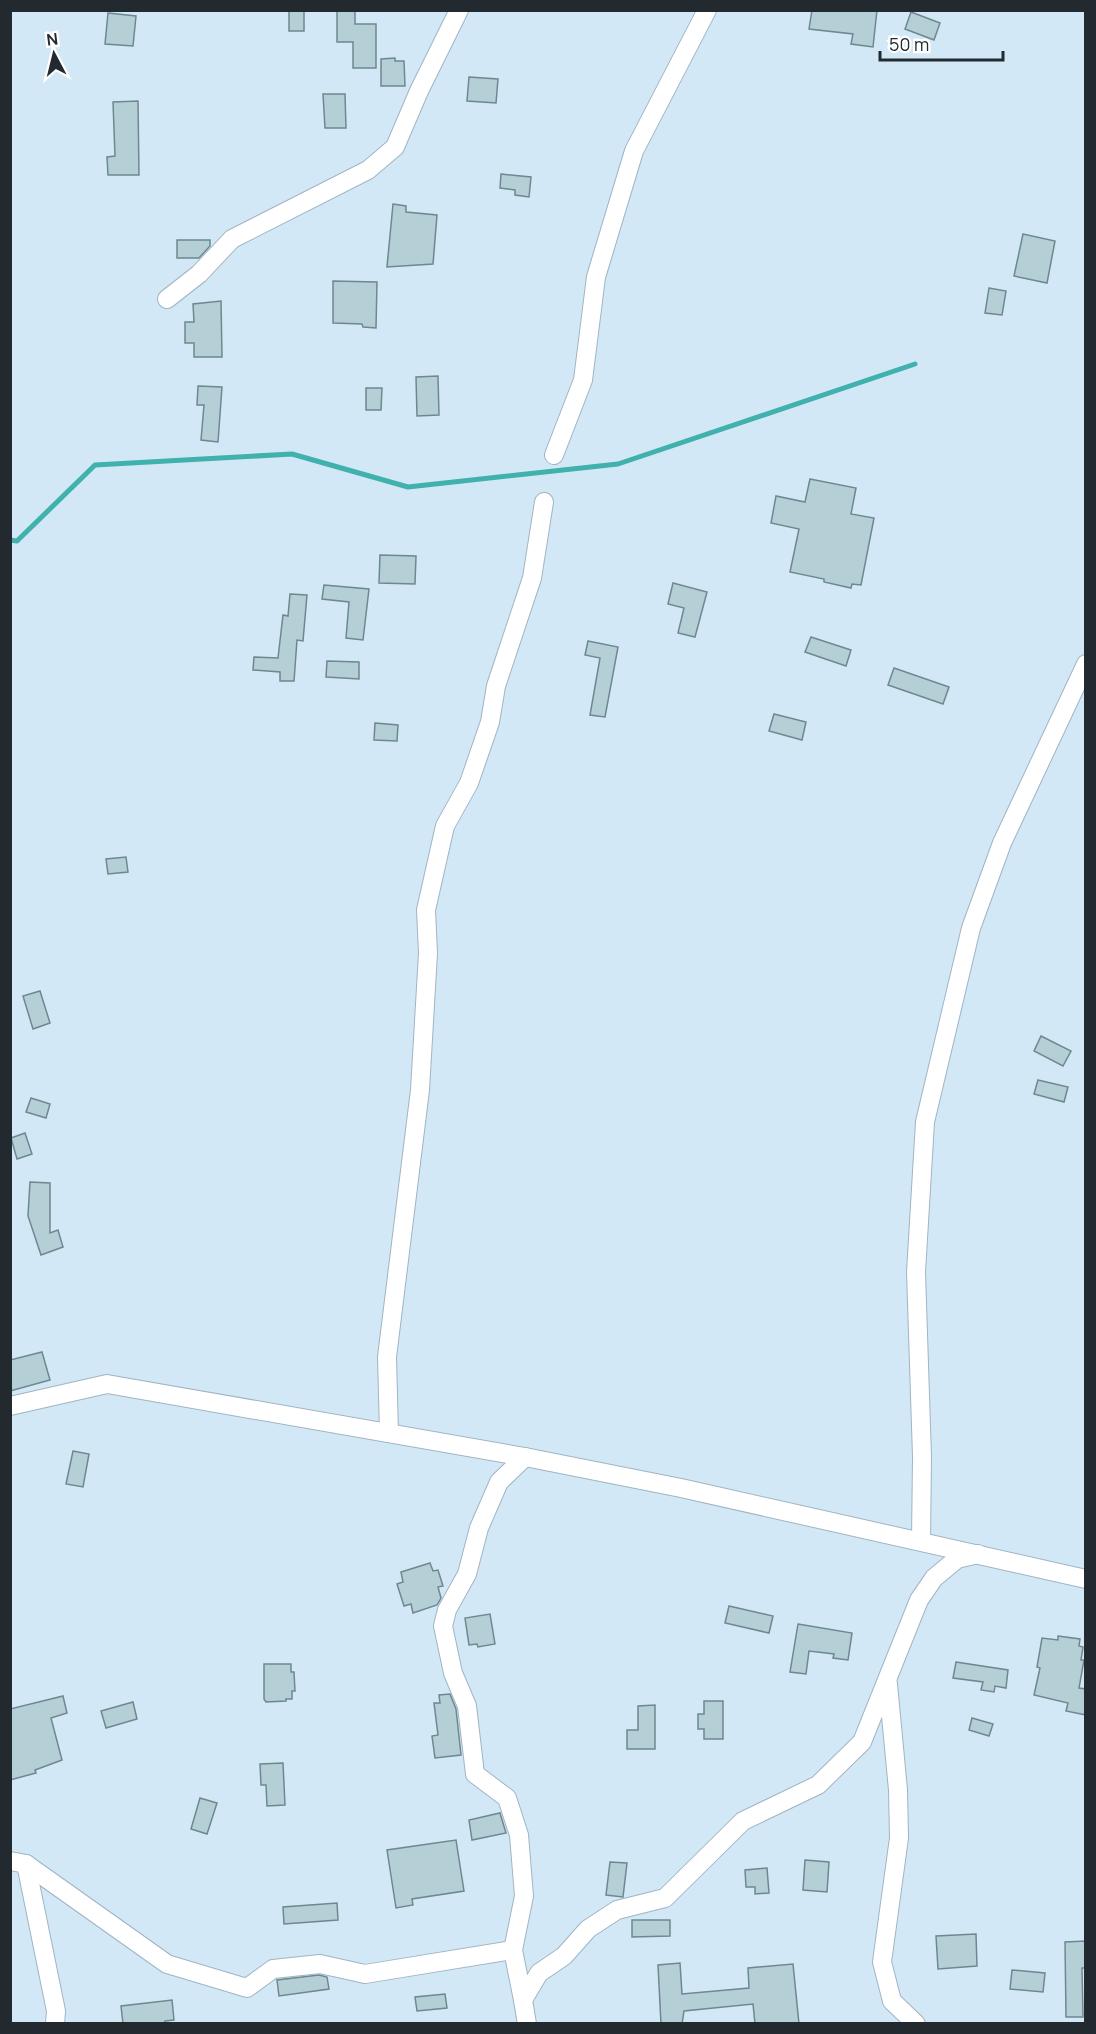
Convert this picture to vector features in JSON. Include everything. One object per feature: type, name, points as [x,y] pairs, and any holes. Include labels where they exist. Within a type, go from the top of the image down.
[{"type":"street","points":[[167,299],[199,274],[232,238],[368,170],[395,147],[419,91],[459,10]]},
{"type":"street","points":[[554,455],[583,380],[596,277],[633,151],[707,10]]},
{"type":"street","points":[[389,1433],[387,1357],[420,1090],[428,953],[426,910],[445,826],[469,783],[490,722],[496,686],[532,579],[544,502]]},
{"type":"street","points":[[921,1541],[922,1457],[916,1272],[926,1122],[971,928],[1002,843],[1086,664]]},
{"type":"street","points":[[10,1406],[107,1384],[525,1457],[681,1488],[1086,1579]]},
{"type":"street","points":[[525,1457],[499,1482],[479,1527],[467,1574],[447,1610],[444,1626],[453,1673],[467,1706],[475,1774],[507,1798],[519,1835],[524,1896],[513,1950],[527,2024]]},
{"type":"street","points":[[523,2000],[539,1973],[564,1956],[588,1929],[617,1910],[665,1898],[743,1821],[818,1785],[862,1743],[919,1600],[934,1578],[957,1560],[978,1554]]},
{"type":"street","points":[[888,1680],[898,1790],[899,1838],[882,1962],[892,2001],[916,2024]]},
{"type":"street","points":[[18,1863],[167,1964],[247,1988],[273,1969],[320,1964],[364,1974],[513,1950]]},
{"type":"street","points":[[18,1863],[56,2011],[55,2024]]},
{"type":"building","points":[[289,10],[304,10],[304,31],[289,31]]},
{"type":"building","points":[[337,10],[355,10],[355,24],[376,24],[376,68],[353,68],[353,42],[337,42]]},
{"type":"building","points":[[812,10],[877,10],[873,47],[851,44],[853,34],[809,29]]},
{"type":"building","points":[[911,12],[940,23],[934,40],[905,29]]},
{"type":"building","points":[[108,13],[136,16],[133,46],[105,44]]},
{"type":"building","points":[[395,58],[395,61],[404,61],[405,86],[381,86],[381,59]]},
{"type":"building","points":[[469,77],[498,79],[496,103],[467,101]]},
{"type":"building","points":[[323,94],[345,94],[346,128],[325,128]]},
{"type":"building","points":[[138,101],[139,175],[108,175],[107,157],[115,156],[113,102]]},
{"type":"building","points":[[501,174],[531,177],[529,197],[515,195],[515,190],[500,188]]},
{"type":"building","points":[[393,204],[406,206],[406,212],[437,215],[433,264],[387,267]]},
{"type":"building","points":[[1023,234],[1055,241],[1047,283],[1014,276]]},
{"type":"building","points":[[177,240],[210,240],[210,246],[199,258],[177,258]]},
{"type":"building","points":[[333,281],[377,282],[376,328],[363,327],[362,324],[333,323]]},
{"type":"building","points":[[989,288],[1006,291],[1002,315],[985,313]]},
{"type":"building","points":[[221,301],[222,357],[194,357],[194,343],[185,343],[185,322],[194,322],[193,304]]},
{"type":"building","points":[[438,376],[439,415],[417,416],[416,377]]},
{"type":"building","points":[[198,386],[222,387],[218,442],[201,440],[204,405],[197,405]]},
{"type":"building","points":[[366,388],[382,388],[381,410],[366,410]]},
{"type":"building","points":[[810,479],[856,488],[851,514],[874,518],[861,585],[852,584],[851,588],[824,582],[824,579],[790,572],[799,529],[771,523],[776,496],[805,502]]},
{"type":"building","points":[[380,555],[416,556],[415,584],[379,583]]},
{"type":"building","points":[[673,583],[707,592],[695,637],[678,633],[684,608],[668,604]]},
{"type":"building","points":[[324,585],[369,589],[363,640],[346,638],[349,602],[322,599]]},
{"type":"building","points":[[290,594],[307,595],[303,641],[297,640],[294,681],[280,681],[280,672],[253,670],[254,657],[278,658],[283,615],[288,616]]},
{"type":"building","points":[[811,637],[851,650],[846,666],[805,652]]},
{"type":"building","points":[[588,641],[618,647],[605,717],[590,715],[600,658],[585,655]]},
{"type":"building","points":[[327,661],[359,662],[359,679],[326,677]]},
{"type":"building","points":[[894,668],[949,687],[943,704],[888,685]]},
{"type":"building","points":[[774,714],[806,722],[802,740],[769,731]]},
{"type":"building","points":[[375,723],[398,725],[397,741],[374,740]]},
{"type":"building","points":[[126,857],[128,872],[108,874],[106,859]]},
{"type":"building","points":[[40,991],[50,1023],[33,1029],[23,996]]},
{"type":"building","points":[[1041,1036],[1071,1051],[1063,1066],[1034,1051]]},
{"type":"building","points":[[1038,1080],[1068,1087],[1064,1102],[1034,1094]]},
{"type":"building","points":[[31,1098],[50,1104],[46,1118],[26,1112]]},
{"type":"building","points":[[25,1133],[32,1154],[17,1159],[11,1138]]},
{"type":"building","points":[[30,1182],[50,1183],[50,1233],[58,1230],[63,1247],[41,1255],[28,1216]]},
{"type":"building","points":[[42,1352],[50,1380],[10,1391],[10,1360]]},
{"type":"building","points":[[73,1451],[89,1454],[83,1487],[66,1484]]},
{"type":"building","points":[[430,1563],[433,1571],[438,1570],[443,1586],[438,1587],[441,1598],[437,1605],[413,1613],[411,1604],[404,1606],[397,1584],[403,1582],[401,1572]]},
{"type":"building","points":[[729,1606],[773,1616],[769,1633],[725,1623]]},
{"type":"building","points":[[490,1614],[495,1644],[478,1647],[477,1644],[469,1645],[465,1618]]},
{"type":"building","points":[[798,1624],[852,1633],[848,1660],[833,1658],[834,1654],[809,1651],[806,1674],[790,1672]]},
{"type":"building","points":[[1058,1636],[1080,1639],[1079,1646],[1083,1647],[1081,1660],[1084,1660],[1079,1688],[1086,1689],[1086,1715],[1066,1711],[1068,1703],[1034,1695],[1040,1668],[1037,1667],[1042,1638],[1058,1640]]},
{"type":"building","points":[[956,1662],[1008,1670],[1006,1688],[995,1686],[994,1692],[981,1690],[983,1682],[953,1678]]},
{"type":"building","points":[[264,1664],[291,1664],[295,1691],[292,1691],[292,1699],[266,1702],[264,1699]]},
{"type":"building","points":[[450,1694],[456,1709],[461,1755],[435,1758],[432,1736],[438,1735],[434,1703],[440,1703],[439,1695]]},
{"type":"building","points":[[63,1696],[67,1713],[51,1718],[62,1760],[35,1770],[36,1773],[10,1780],[10,1709]]},
{"type":"building","points":[[704,1701],[723,1701],[723,1739],[704,1739],[704,1729],[698,1729],[698,1714],[704,1714]]},
{"type":"building","points":[[133,1702],[137,1719],[106,1728],[101,1711]]},
{"type":"building","points":[[655,1705],[655,1749],[627,1749],[627,1730],[638,1730],[638,1706]]},
{"type":"building","points":[[972,1718],[993,1724],[989,1736],[969,1730]]},
{"type":"building","points":[[283,1763],[285,1805],[267,1806],[266,1785],[261,1785],[260,1764]]},
{"type":"building","points":[[200,1798],[217,1803],[207,1834],[191,1829]]},
{"type":"building","points":[[500,1813],[506,1833],[472,1840],[469,1820]]},
{"type":"building","points":[[456,1840],[464,1891],[412,1899],[413,1905],[396,1908],[387,1850]]},
{"type":"building","points":[[805,1860],[829,1862],[827,1892],[803,1890]]},
{"type":"building","points":[[610,1862],[627,1863],[623,1897],[606,1895]]},
{"type":"building","points":[[767,1868],[769,1893],[755,1894],[755,1887],[746,1887],[745,1870]]},
{"type":"building","points":[[337,1903],[338,1920],[284,1924],[283,1907]]},
{"type":"building","points":[[632,1920],[670,1920],[670,1936],[632,1937]]},
{"type":"building","points":[[976,1934],[977,1966],[938,1969],[936,1936]]},
{"type":"building","points":[[1086,1941],[1086,1968],[1082,1968],[1083,2017],[1066,2017],[1065,1942]]},
{"type":"building","points":[[680,1963],[682,1994],[749,1988],[748,1968],[793,1964],[799,2024],[755,2024],[753,2004],[684,2011],[682,2024],[661,2024],[658,1965]]},
{"type":"building","points":[[1012,1970],[1045,1973],[1043,1992],[1010,1989]]},
{"type":"building","points":[[319,1975],[327,1977],[329,1989],[279,1996],[277,1980]]},
{"type":"building","points":[[445,1994],[447,2008],[417,2011],[415,1997]]},
{"type":"building","points":[[172,2000],[174,2020],[165,2021],[165,2024],[123,2024],[121,2006]]},
{"type":"waterway","points":[[10,540],[17,541],[95,465],[292,454],[408,487],[618,464],[915,364]]}]
